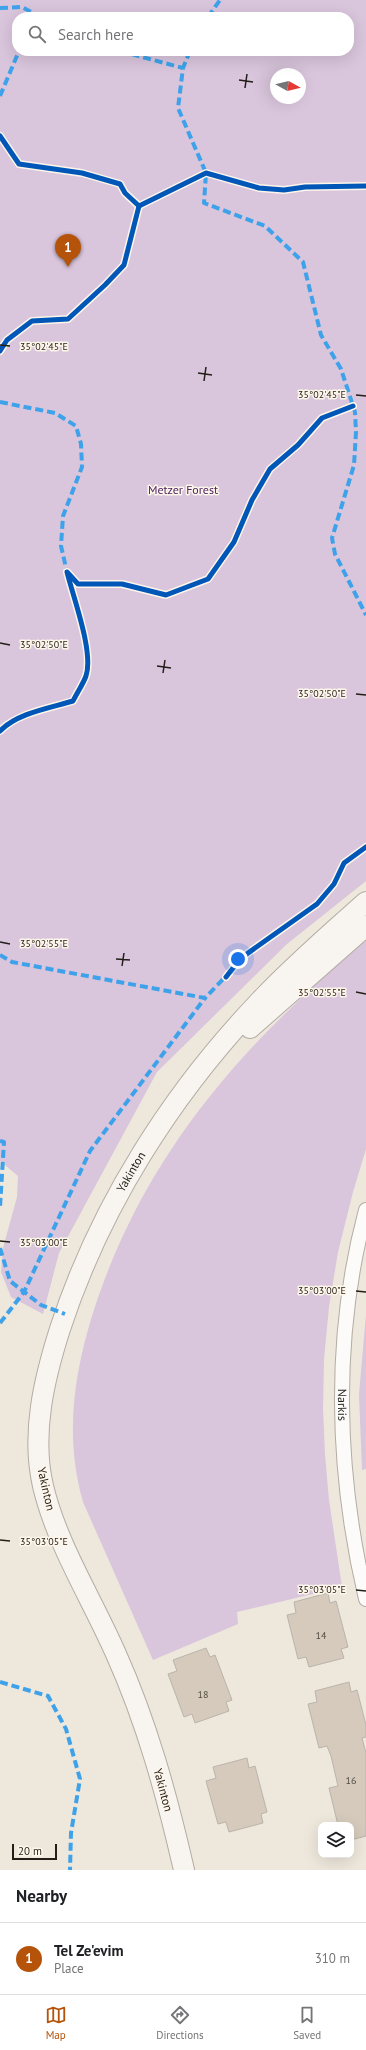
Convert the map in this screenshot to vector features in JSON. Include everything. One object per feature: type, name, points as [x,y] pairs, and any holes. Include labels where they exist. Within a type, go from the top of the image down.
[{"type":"street","name":"Yakinton","points":[[184,1870],[162,1784],[136,1703],[115,1651],[60,1536],[50,1510],[43,1485],[38,1446],[40,1419],[48,1374],[58,1336],[77,1283],[119,1194],[170,1112],[220,1046],[259,1002],[301,960],[366,902]]},
{"type":"street","name":"Yakinton","points":[[170,1112],[197,1079],[226,1050],[366,926]]},
{"type":"street","name":"Narkis","points":[[366,1210],[352,1277],[345,1328],[342,1386],[342,1430],[352,1532],[366,1599]]},
{"type":"green space","name":"Metzer Forest","points":[[0,0],[366,0],[366,881],[287,944],[157,1072],[59,1253],[43,1314],[11,1297],[1,1272],[3,1248],[17,1197],[18,1176],[0,1161]]},
{"type":"green space","points":[[366,941],[366,1149],[353,1192],[338,1252],[329,1307],[324,1359],[323,1408],[325,1455],[329,1500],[342,1587],[237,1612],[238,1624],[153,1660],[83,1502],[77,1478],[73,1432],[74,1409],[76,1385],[85,1339],[113,1259],[138,1205],[167,1155],[200,1108],[237,1064],[277,1022],[320,981]]},
{"type":"green space","points":[[366,1315],[366,1469],[362,1470],[359,1394]]},
{"type":"building","points":[[328,1593],[330,1603],[336,1601],[348,1647],[341,1649],[344,1658],[309,1667],[306,1657],[298,1659],[287,1615],[296,1613],[294,1602]]},
{"type":"building","points":[[206,1648],[210,1657],[215,1655],[232,1700],[226,1702],[229,1711],[195,1723],[192,1714],[184,1717],[168,1674],[177,1671],[173,1660]]},
{"type":"building","points":[[349,1682],[351,1692],[357,1690],[366,1725],[366,1737],[362,1738],[366,1753],[366,1836],[354,1839],[354,1822],[337,1822],[329,1788],[338,1786],[331,1756],[327,1746],[319,1748],[308,1704],[317,1702],[315,1691]]},
{"type":"building","points":[[247,1758],[249,1768],[255,1766],[267,1812],[261,1814],[263,1823],[229,1832],[226,1822],[218,1824],[206,1781],[216,1778],[213,1767]]},
{"type":"marked path","points":[[212,12],[220,0]]},
{"type":"marked path","points":[[0,8],[22,7],[32,12]]},
{"type":"marked path","points":[[0,96],[17,56]]},
{"type":"marked path","points":[[139,56],[183,68]]},
{"type":"marked path","points":[[188,56],[183,68],[178,108],[206,173],[204,203],[265,226],[303,262],[321,335],[341,369],[355,412],[356,432],[354,465],[332,538],[335,554],[366,615]]},
{"type":"marked path","points":[[0,402],[55,413],[76,426],[81,444],[82,467],[63,516],[61,546],[67,572]]},
{"type":"marked path","points":[[0,955],[12,962],[205,998],[227,975]]},
{"type":"marked path","points":[[0,1323],[24,1292],[90,1151],[205,998]]},
{"type":"marked path","points":[[0,1141],[4,1142],[0,1207]]},
{"type":"marked path","points":[[0,1248],[10,1281],[41,1305],[65,1314]]},
{"type":"marked path","points":[[0,1682],[48,1696],[66,1729],[80,1779],[71,1833],[70,1870]]},
{"type":"cycle path","points":[[0,136],[19,164],[82,173],[120,184],[125,193],[139,206],[206,173],[259,188],[284,190],[305,187],[366,186]]},
{"type":"cycle path","points":[[0,351],[7,340],[32,321],[68,319],[105,285],[124,265],[139,206]]},
{"type":"cycle path","points":[[0,731],[7,725],[25,715],[73,701],[85,679],[88,666],[85,639],[67,572],[78,584],[122,584],[166,595],[208,579],[234,542],[252,500],[270,469],[298,445],[322,418],[353,406]]},
{"type":"cycle path","points":[[226,977],[241,958],[317,904],[334,884],[344,863],[366,847]]},
{"type":"place","name":"Tel Ze'evim","points":[[68,267]]}]
